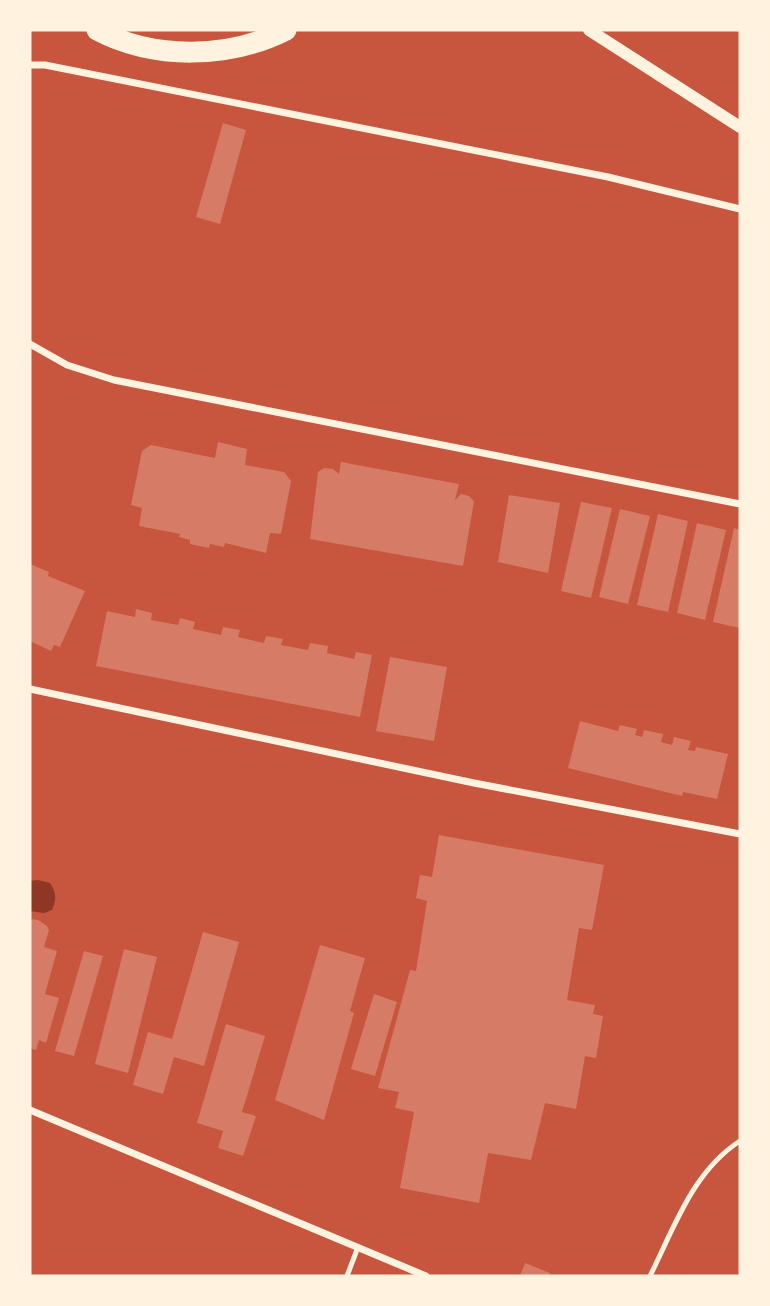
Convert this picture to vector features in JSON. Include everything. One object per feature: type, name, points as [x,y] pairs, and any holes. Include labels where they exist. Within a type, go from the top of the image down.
[{"type":"highway","points":[[97,30],[120,41],[142,47],[197,52],[240,46],[286,30]]},
{"type":"street","points":[[589,30],[648,65],[740,127]]},
{"type":"street","points":[[32,65],[608,177],[740,209]]},
{"type":"street","points":[[30,344],[66,365],[114,380],[740,504]]},
{"type":"street","points":[[30,689],[474,783],[740,834]]},
{"type":"street","points":[[30,1110],[425,1276]]},
{"type":"lane","points":[[650,1276],[694,1188],[723,1152],[740,1141]]},
{"type":"lane","points":[[347,1276],[358,1247]]},
{"type":"shaded area","points":[[30,881],[50,883],[55,893],[52,910],[44,913],[30,911]]},
{"type":"building","points":[[223,123],[246,130],[220,224],[196,217]]},
{"type":"building","points":[[218,442],[247,449],[245,465],[284,472],[291,481],[281,534],[270,533],[266,553],[225,543],[224,547],[210,544],[209,548],[190,544],[190,540],[179,537],[180,534],[139,526],[142,508],[131,505],[142,451],[151,445],[215,458]]},
{"type":"building","points":[[341,462],[459,484],[455,500],[461,494],[474,501],[463,566],[310,539],[318,472],[324,468],[333,469],[339,474]]},
{"type":"building","points":[[509,495],[560,503],[548,573],[498,562]]},
{"type":"building","points":[[581,502],[612,508],[591,598],[561,591]]},
{"type":"building","points":[[620,509],[650,516],[628,604],[599,597]]},
{"type":"building","points":[[658,514],[688,521],[668,612],[637,605]]},
{"type":"building","points":[[697,523],[726,530],[705,620],[677,613]]},
{"type":"building","points":[[734,528],[740,530],[740,628],[713,622]]},
{"type":"building","points":[[30,564],[49,572],[48,576],[85,591],[60,647],[54,645],[51,651],[30,641]]},
{"type":"building","points":[[136,609],[152,613],[151,620],[178,625],[180,618],[195,622],[193,629],[221,635],[223,627],[240,630],[238,637],[264,643],[266,636],[283,639],[281,645],[308,650],[310,643],[328,646],[327,653],[354,659],[356,652],[372,655],[360,717],[96,666],[107,611],[135,617]]},
{"type":"building","points":[[390,657],[447,667],[434,741],[376,731]]},
{"type":"building","points":[[580,721],[618,731],[620,725],[637,729],[635,735],[642,737],[644,730],[663,734],[661,742],[672,745],[674,737],[691,741],[688,750],[695,751],[696,747],[728,754],[717,799],[683,792],[682,796],[568,768]]},
{"type":"building","points":[[439,835],[604,865],[592,930],[579,928],[567,1000],[595,1005],[593,1014],[603,1016],[596,1058],[585,1056],[576,1109],[545,1103],[531,1160],[488,1153],[479,1203],[400,1188],[414,1112],[395,1108],[399,1092],[378,1088],[410,970],[416,971],[427,901],[416,898],[420,875],[432,877]]},
{"type":"building","points":[[30,919],[38,920],[47,926],[49,930],[44,947],[57,951],[45,994],[59,998],[46,1043],[39,1040],[36,1050],[30,1048]]},
{"type":"building","points":[[203,932],[239,942],[204,1066],[174,1057],[163,1094],[133,1085],[148,1032],[172,1039]]},
{"type":"building","points":[[320,945],[365,958],[350,1011],[354,1013],[324,1120],[275,1100]]},
{"type":"building","points":[[124,949],[157,957],[128,1073],[95,1064]]},
{"type":"building","points":[[84,951],[103,956],[74,1056],[55,1051]]},
{"type":"building","points":[[374,994],[397,1002],[375,1076],[351,1069]]},
{"type":"building","points":[[226,1024],[265,1036],[242,1112],[256,1116],[243,1156],[218,1148],[223,1131],[197,1123]]},
{"type":"building","points":[[525,1263],[550,1273],[549,1276],[520,1276]]}]
